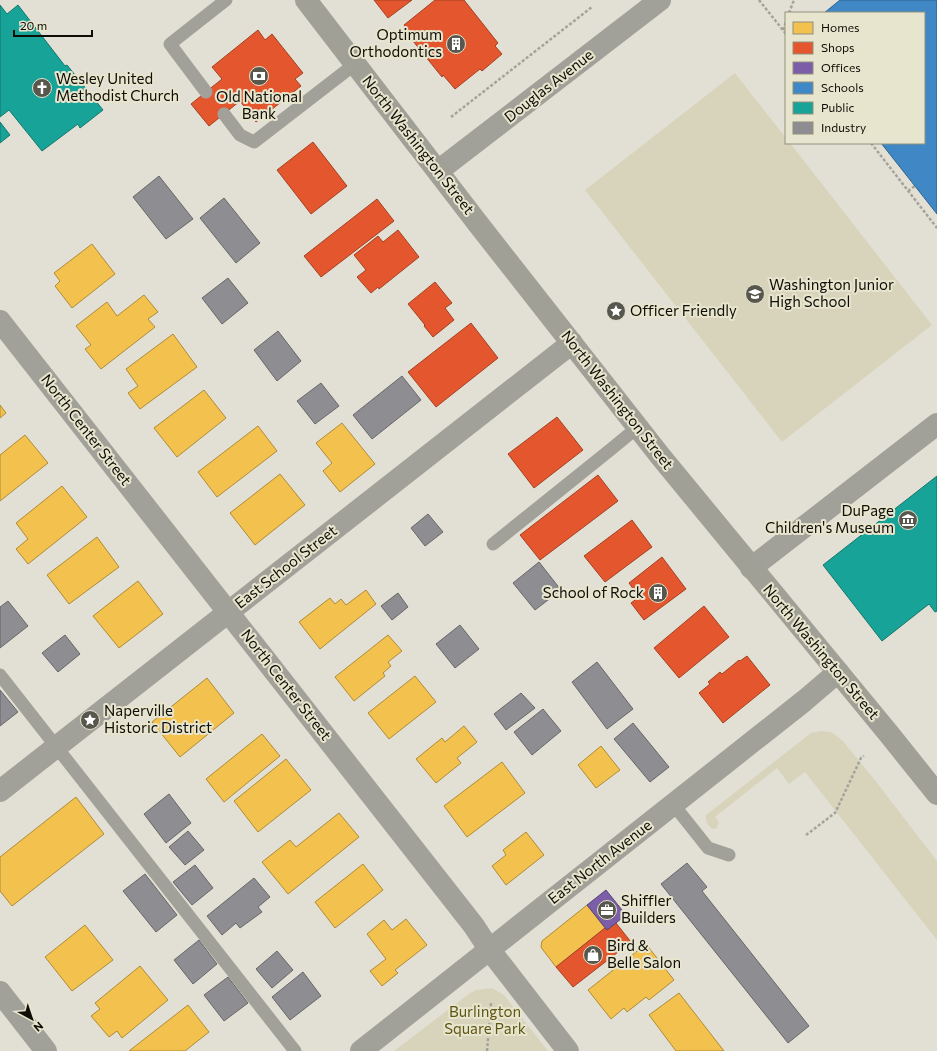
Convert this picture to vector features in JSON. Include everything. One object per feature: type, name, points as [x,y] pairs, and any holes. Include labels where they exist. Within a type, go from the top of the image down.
[{"type":"main road","name":"North Washington Street","points":[[306,0],[638,427],[937,794]]},
{"type":"street","name":"Douglas Avenue","points":[[438,171],[660,0]]},
{"type":"street","name":"North Center Street","points":[[0,321],[474,926],[489,949],[568,1051]]},
{"type":"street","name":"East School Street","points":[[0,791],[572,343]]},
{"type":"street","points":[[752,568],[937,424]]},
{"type":"street","name":"East North Avenue","points":[[360,1051],[804,701],[838,672]]},
{"type":"street","points":[[0,992],[46,1051]]},
{"type":"lane","points":[[206,92],[170,44],[226,0]]},
{"type":"lane","points":[[224,114],[240,135],[254,142],[355,64]]},
{"type":"lane","points":[[493,544],[638,427]]},
{"type":"lane","points":[[0,675],[295,1051]]},
{"type":"lane","points":[[673,804],[708,848],[729,855]]},
{"type":"path","points":[[759,0],[785,33]]},
{"type":"path","points":[[789,12],[794,0]]},
{"type":"path","points":[[451,117],[592,7]]},
{"type":"path","points":[[783,30],[785,25]]},
{"type":"path","points":[[872,144],[937,228]]},
{"type":"path","points":[[908,191],[915,186]]},
{"type":"path","points":[[806,835],[835,812],[861,758],[864,756]]},
{"type":"path","points":[[486,1051],[491,1003]]},
{"type":"green space","points":[[735,73],[785,137],[785,144],[791,144],[932,325],[782,442],[585,190]]},
{"type":"green space","points":[[821,731],[831,732],[842,740],[937,861],[937,940],[805,772],[789,784],[777,768],[715,817],[719,822],[717,828],[713,829],[707,824],[706,815],[811,733]]},
{"type":"green space","name":"Burlington Square Park","points":[[492,988],[504,995],[548,1051],[394,1051],[470,993],[476,990]]},
{"type":"building: Homes","points":[[92,244],[115,274],[72,308],[55,286],[60,281],[54,273]]},
{"type":"building: Homes","points":[[144,295],[158,312],[148,319],[155,327],[101,369],[85,349],[91,345],[76,326],[107,302],[117,316]]},
{"type":"building: Homes","points":[[173,334],[197,367],[140,409],[128,393],[138,386],[126,369]]},
{"type":"building: Homes","points":[[204,390],[226,418],[177,457],[154,428]]},
{"type":"building: Homes","points":[[0,405],[6,413],[0,418]]},
{"type":"building: Homes","points":[[342,423],[375,464],[340,492],[323,471],[332,463],[316,443]]},
{"type":"building: Homes","points":[[258,426],[277,451],[217,497],[198,472]]},
{"type":"building: Homes","points":[[25,435],[48,463],[0,501],[0,455]]},
{"type":"building: Homes","points":[[280,474],[305,505],[255,545],[230,513]]},
{"type":"building: Homes","points":[[62,486],[87,517],[28,564],[16,549],[28,539],[16,523]]},
{"type":"building: Homes","points":[[97,537],[119,567],[69,604],[47,575]]},
{"type":"building: Homes","points":[[138,581],[163,614],[119,648],[93,616]]},
{"type":"building: Homes","points":[[366,590],[376,604],[320,649],[299,622],[330,598],[335,604],[341,599],[346,605]]},
{"type":"building: Homes","points":[[388,635],[402,651],[388,662],[391,666],[383,673],[385,676],[354,701],[335,677]]},
{"type":"building: Homes","points":[[415,676],[436,702],[389,739],[368,713]]},
{"type":"building: Homes","points":[[207,678],[234,713],[180,757],[152,722]]},
{"type":"building: Homes","points":[[464,726],[477,742],[457,758],[461,763],[436,783],[416,759],[442,738],[445,742]]},
{"type":"building: Homes","points":[[262,734],[280,756],[224,802],[206,779]]},
{"type":"building: Homes","points":[[601,746],[620,770],[596,788],[578,765]]},
{"type":"building: Homes","points":[[286,759],[311,790],[258,832],[234,801]]},
{"type":"building: Homes","points":[[502,762],[525,793],[467,837],[444,806]]},
{"type":"building: Homes","points":[[76,797],[104,834],[12,906],[0,891],[0,857]]},
{"type":"building: Homes","points":[[339,813],[359,837],[288,894],[262,862],[290,840],[296,847]]},
{"type":"building: Homes","points":[[526,832],[544,855],[506,885],[492,866],[506,855],[503,850]]},
{"type":"building: Homes","points":[[363,864],[383,890],[335,928],[315,902]]},
{"type":"building: Homes","points":[[587,905],[605,928],[556,967],[541,947],[542,941]]},
{"type":"building: Homes","points":[[406,919],[427,945],[395,970],[398,973],[382,986],[370,971],[386,959],[367,934],[384,920],[392,930]]},
{"type":"building: Homes","points":[[85,925],[113,960],[72,991],[45,957]]},
{"type":"building: Homes","points":[[646,944],[674,980],[649,1000],[646,997],[627,1012],[624,1008],[611,1019],[588,990]]},
{"type":"building: Homes","points":[[140,966],[168,1000],[122,1038],[117,1031],[109,1037],[91,1016],[100,1009],[95,1003]]},
{"type":"building: Homes","points":[[679,993],[724,1051],[676,1051],[649,1015]]},
{"type":"building: Homes","points":[[188,1005],[209,1032],[185,1051],[129,1051]]},
{"type":"building: Shops","points":[[374,0],[412,0],[388,18]]},
{"type":"building: Shops","name":"Optimum Orthodontics","points":[[435,0],[464,0],[498,43],[495,46],[502,54],[482,71],[480,69],[455,89],[443,75],[442,77],[413,41],[416,39],[404,25]]},
{"type":"building: Shops","name":"Old National Bank","points":[[258,30],[265,40],[272,34],[303,73],[295,79],[301,86],[256,122],[240,101],[209,126],[191,104],[222,79],[212,67]]},
{"type":"building: Shops","points":[[313,142],[347,186],[311,214],[277,170]]},
{"type":"building: Shops","points":[[377,199],[394,221],[321,277],[304,256]]},
{"type":"building: Shops","points":[[398,230],[419,257],[379,289],[378,287],[371,293],[357,277],[366,270],[354,255],[378,236],[383,242]]},
{"type":"building: Shops","points":[[435,282],[452,303],[445,308],[454,320],[433,337],[408,304]]},
{"type":"building: Shops","points":[[471,323],[498,358],[436,407],[408,372]]},
{"type":"building: Shops","points":[[557,417],[583,450],[534,488],[508,454]]},
{"type":"building: Shops","points":[[598,475],[618,501],[540,560],[520,535]]},
{"type":"building: Shops","points":[[632,520],[652,547],[605,582],[584,556]]},
{"type":"building: Shops","name":"School of Rock","points":[[662,557],[686,589],[644,620],[631,603],[639,597],[629,583]]},
{"type":"building: Shops","points":[[704,606],[729,637],[679,678],[654,648]]},
{"type":"building: Shops","points":[[747,656],[770,685],[723,723],[699,693],[710,684],[708,682],[720,672],[722,674],[739,660],[740,661]]},
{"type":"building: Shops","name":"Bird & Belle Salon","points":[[616,923],[631,942],[573,987],[556,967],[605,928],[607,930]]},
{"type":"building: Offices","name":"Shiffler Builders","points":[[606,890],[626,915],[607,930],[587,905]]},
{"type":"building: Schools","points":[[840,0],[937,0],[937,214],[882,144],[925,144],[925,12],[825,12]]},
{"type":"building: Public","name":"Wesley United Methodist Church","points":[[0,5],[7,14],[18,5],[65,66],[67,65],[103,110],[80,128],[78,124],[42,151],[9,110],[0,117]]},
{"type":"building: Public","points":[[0,122],[10,135],[0,143]]},
{"type":"building: Public","name":"DuPage Children's Museum","points":[[937,476],[937,611],[935,612],[929,604],[882,641],[823,565]]},
{"type":"building: Industry","points":[[159,176],[193,219],[166,239],[133,197]]},
{"type":"building: Industry","points":[[224,198],[260,243],[236,263],[200,218]]},
{"type":"building: Industry","points":[[228,278],[248,303],[222,324],[202,298]]},
{"type":"building: Industry","points":[[278,331],[301,361],[277,381],[254,350]]},
{"type":"building: Industry","points":[[402,376],[421,400],[372,439],[353,415]]},
{"type":"building: Industry","points":[[321,383],[339,406],[315,424],[297,401]]},
{"type":"building: Industry","points":[[428,514],[443,532],[425,546],[411,528]]},
{"type":"building: Industry","points":[[539,562],[561,590],[535,610],[513,583]]},
{"type":"building: Industry","points":[[398,593],[408,607],[392,620],[381,606]]},
{"type":"building: Industry","points":[[8,601],[28,626],[0,648],[0,607]]},
{"type":"building: Industry","points":[[460,625],[479,649],[455,668],[436,644]]},
{"type":"building: Industry","points":[[65,635],[80,654],[58,672],[42,653]]},
{"type":"building: Industry","points":[[597,662],[633,709],[607,729],[572,682]]},
{"type":"building: Industry","points":[[0,690],[18,712],[0,726]]},
{"type":"building: Industry","points":[[521,693],[535,708],[506,730],[494,714]]},
{"type":"building: Industry","points":[[543,709],[561,731],[532,755],[514,732]]},
{"type":"building: Industry","points":[[633,723],[669,767],[650,782],[614,739]]},
{"type":"building: Industry","points":[[169,794],[191,823],[166,843],[144,814]]},
{"type":"building: Industry","points":[[188,831],[204,850],[185,865],[169,847]]},
{"type":"building: Industry","points":[[687,863],[707,887],[702,891],[809,1026],[788,1043],[661,884]]},
{"type":"building: Industry","points":[[195,865],[213,888],[192,905],[173,882]]},
{"type":"building: Industry","points":[[145,874],[177,915],[156,932],[123,891]]},
{"type":"building: Industry","points":[[254,878],[270,897],[258,907],[262,912],[240,928],[236,923],[222,935],[207,916]]},
{"type":"building: Industry","points":[[199,940],[217,964],[193,984],[174,960]]},
{"type":"building: Industry","points":[[277,951],[293,970],[272,988],[256,969]]},
{"type":"building: Industry","points":[[303,972],[321,996],[290,1020],[272,997]]},
{"type":"building: Industry","points":[[228,977],[248,1003],[224,1021],[204,995]]},
{"type":"place","name":"Optimum Orthodontics","points":[[456,44]]},
{"type":"place","name":"Old National Bank","points":[[259,76]]},
{"type":"place","name":"Wesley United Methodist Church","points":[[42,88]]},
{"type":"place","name":"Washington Junior High School","points":[[755,294]]},
{"type":"place","name":"Officer Friendly","points":[[616,311]]},
{"type":"place","name":"DuPage Children's Museum","points":[[908,520]]},
{"type":"place","name":"School of Rock","points":[[658,593]]},
{"type":"place","name":"Naperville Historic District","points":[[90,720]]},
{"type":"place","name":"Shiffler Builders","points":[[607,910]]},
{"type":"place","name":"Bird & Belle Salon","points":[[593,955]]}]
